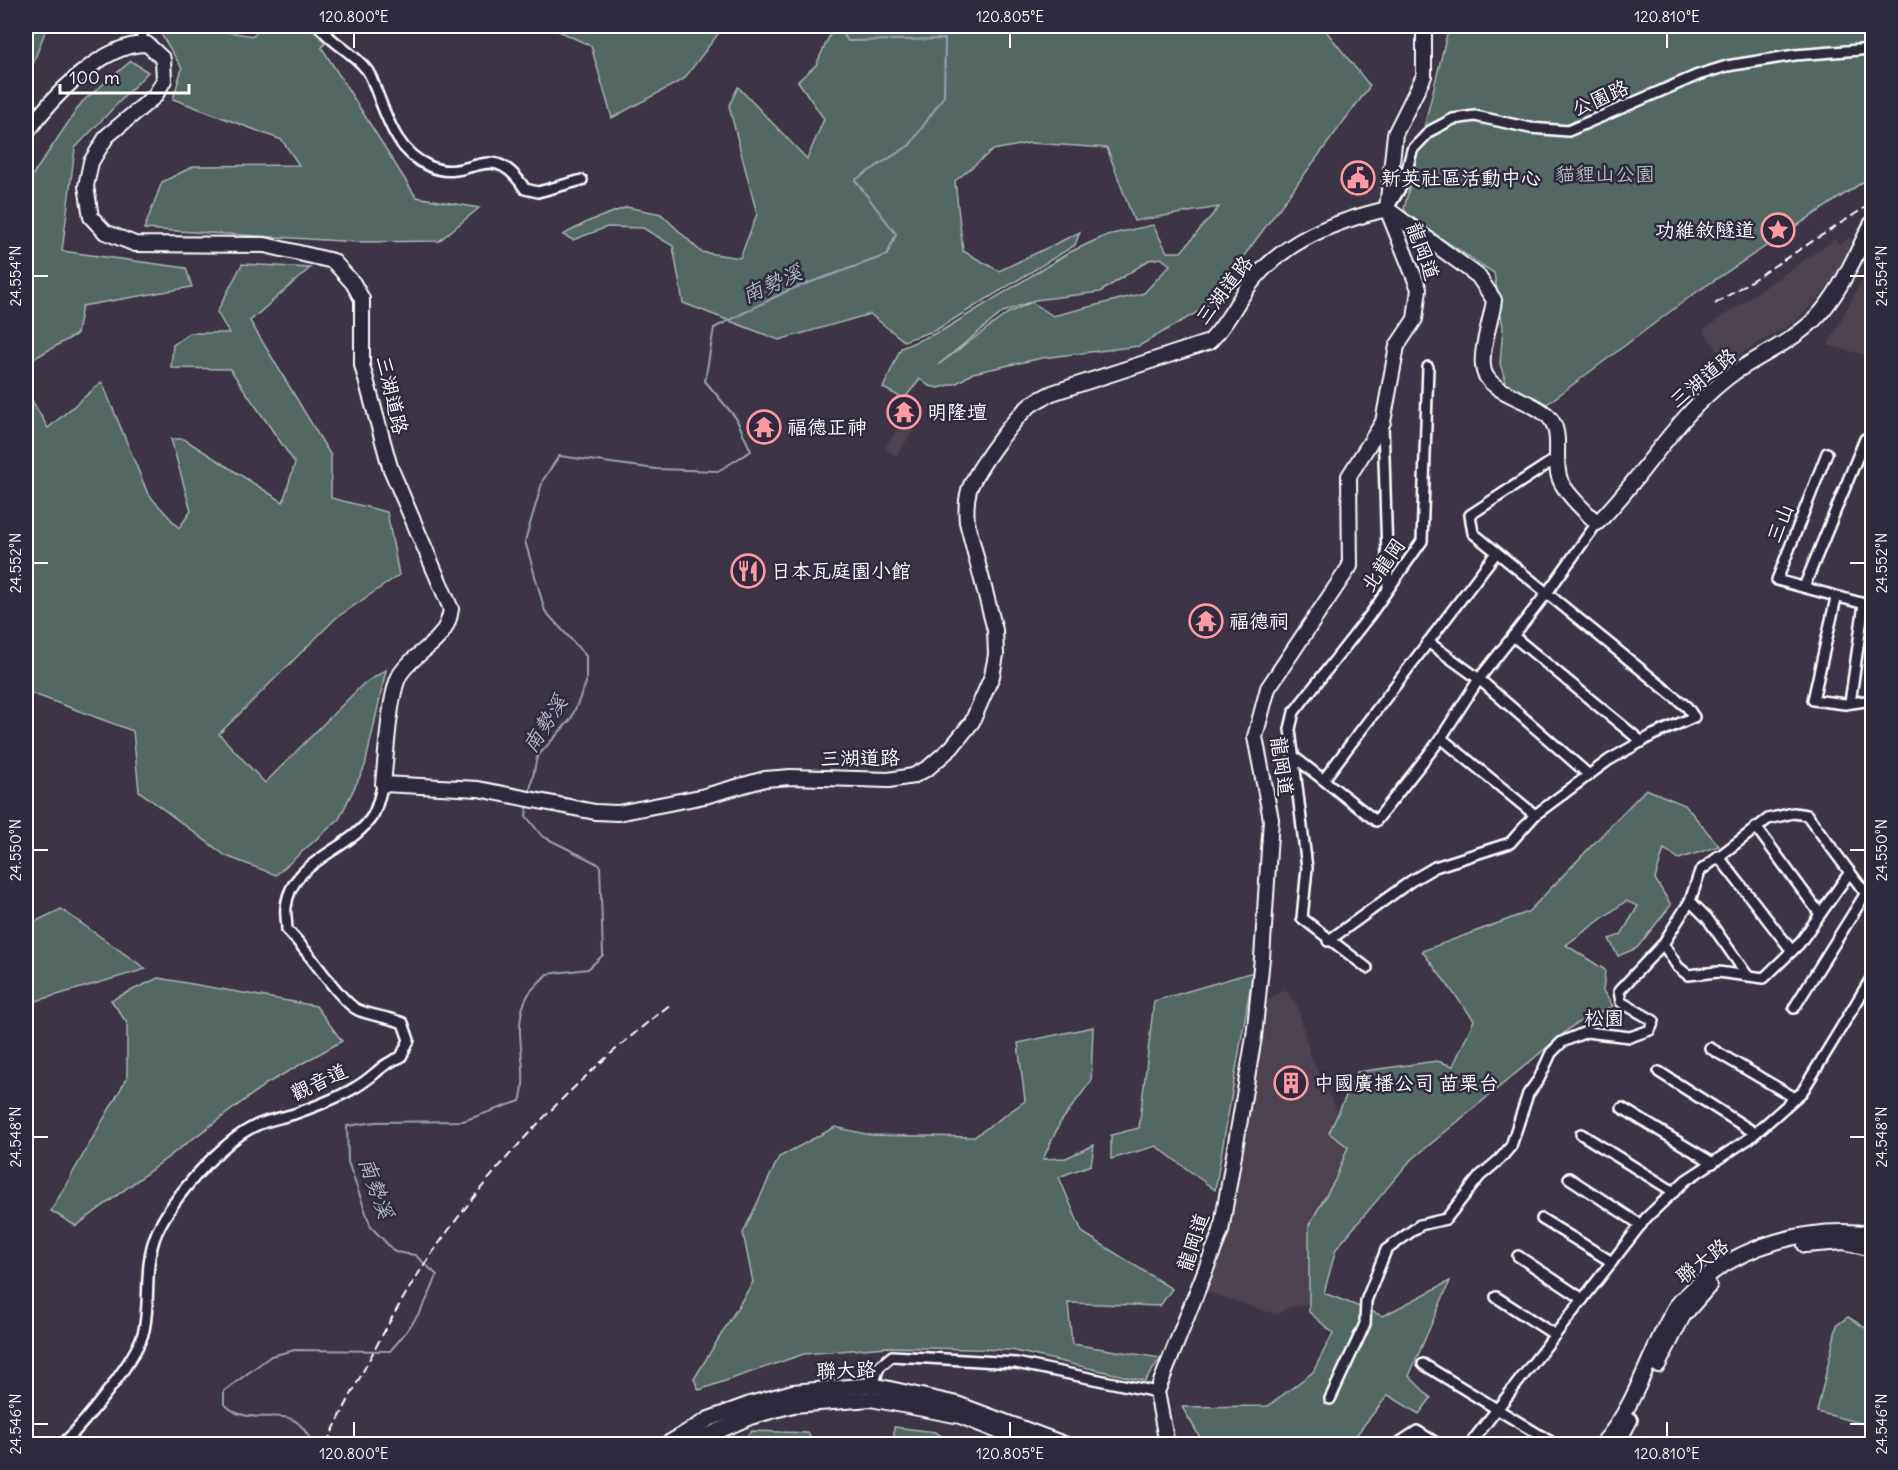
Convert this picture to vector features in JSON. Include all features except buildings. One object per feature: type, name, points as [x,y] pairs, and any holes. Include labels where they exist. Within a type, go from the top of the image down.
[{"type":"street","points":[[26,134],[72,81],[110,54],[142,44],[142,26]]},
{"type":"street","points":[[319,26],[368,70],[394,134],[406,153],[429,167],[450,172],[484,162],[503,164],[516,175],[525,189],[538,192],[582,180]]},
{"type":"street","name":"龍岡道","points":[[1157,1392],[1221,1231],[1254,1037],[1271,819],[1255,737],[1268,688],[1350,566],[1349,476],[1383,422],[1397,346],[1415,319],[1419,289],[1387,209],[1395,134],[1424,76],[1424,26]]},
{"type":"street","name":"三湖道路","points":[[142,44],[147,44],[163,59],[164,81],[155,96],[107,136],[91,162],[86,186],[91,217],[105,232],[135,244],[265,245],[333,261],[353,283],[362,299],[362,365],[390,467],[451,609],[449,624],[439,638],[400,674],[394,689],[383,784],[478,789],[595,812],[618,813],[705,796],[721,789],[759,781],[791,777],[889,780],[913,776],[928,768],[952,747],[972,722],[992,676],[996,655],[993,615],[967,522],[966,506],[969,489],[978,472],[1017,418],[1031,404],[1052,393],[1209,342],[1222,329],[1233,306],[1254,280],[1285,250],[1326,228],[1387,209]]},
{"type":"street","name":"公園路","points":[[1387,209],[1404,182],[1412,150],[1430,131],[1453,119],[1475,116],[1530,128],[1568,131],[1698,75],[1727,66],[1795,55],[1872,49]]},
{"type":"street","points":[[1293,756],[1376,821],[1441,738],[1479,679],[1547,593],[1597,523],[1561,482],[1557,458],[1558,439],[1549,416],[1496,386],[1486,376],[1482,354],[1494,300],[1478,276],[1387,209]]},
{"type":"street","name":"三湖道路","points":[[1597,523],[1615,506],[1677,425],[1698,404],[1733,373],[1785,342],[1814,320],[1833,296],[1872,223]]},
{"type":"street","name":"北龍岡","points":[[1367,968],[1328,941],[1302,918],[1306,868],[1290,729],[1294,712],[1422,541],[1428,368]]},
{"type":"street","points":[[1383,422],[1388,589]]},
{"type":"street","points":[[1804,587],[1865,439]]},
{"type":"street","name":"三山","points":[[1827,453],[1777,580],[1868,605],[1850,703]]},
{"type":"street","points":[[1328,941],[1411,881],[1435,867],[1510,843],[1535,815],[1589,775],[1641,742],[1694,717],[1687,707],[1473,533],[1470,515],[1557,458]]},
{"type":"street","points":[[1324,779],[1496,553]]},
{"type":"street","points":[[1836,598],[1813,700],[1850,703],[1872,700]]},
{"type":"street","points":[[1514,636],[1641,742]]},
{"type":"street","points":[[1428,642],[1479,679],[1589,775]]},
{"type":"street","points":[[1441,738],[1535,815]]},
{"type":"street","name":"觀音道","points":[[63,1444],[85,1422],[138,1348],[144,1330],[148,1261],[158,1231],[184,1191],[222,1149],[254,1126],[296,1114],[357,1087],[385,1063],[401,1057],[409,1040],[403,1023],[358,1010],[344,999],[301,943],[287,930],[286,906],[295,885],[319,858],[353,837],[373,814],[383,784]]},
{"type":"street","name":"松園","points":[[1330,1399],[1365,1324],[1366,1301],[1386,1250],[1420,1225],[1446,1219],[1480,1176],[1511,1146],[1528,1094],[1539,1079],[1551,1053],[1562,1042],[1586,1032],[1630,1037],[1650,1030],[1654,1021],[1621,1002],[1619,991],[1663,944],[1690,901],[1700,871],[1756,827],[1777,815],[1793,813],[1807,815],[1872,902]]},
{"type":"street","points":[[1756,827],[1820,914]]},
{"type":"street","points":[[1718,856],[1792,951]]},
{"type":"street","points":[[1663,944],[1678,966],[1688,975],[1718,972],[1764,978],[1792,951],[1850,872]]},
{"type":"street","points":[[1794,1008],[1866,893]]},
{"type":"street","points":[[1690,901],[1707,918],[1747,975]]},
{"type":"street","points":[[1470,1444],[1641,1225],[1674,1192],[1755,1133],[1802,1092],[1872,977]]},
{"type":"street","points":[[1710,1048],[1795,1098]]},
{"type":"street","points":[[1659,1072],[1755,1133]]},
{"type":"street","points":[[1622,1108],[1713,1163]]},
{"type":"street","points":[[1581,1134],[1674,1192]]},
{"type":"street","points":[[1569,1178],[1641,1225]]},
{"type":"street","points":[[1542,1219],[1612,1262]]},
{"type":"street","name":"聯大路","points":[[1602,1444],[1624,1416],[1676,1305],[1702,1280],[1740,1254],[1778,1242],[1851,1231],[1872,1234]]},
{"type":"street","name":"聯大路","points":[[1617,1444],[1683,1316],[1704,1290],[1740,1263],[1757,1256],[1806,1245],[1844,1242],[1872,1249]]},
{"type":"street","points":[[1518,1256],[1583,1299]]},
{"type":"street","points":[[1496,1297],[1555,1335]]},
{"type":"street","points":[[871,1399],[872,1384],[879,1367],[892,1356],[1017,1363],[1157,1392],[1167,1444]]},
{"type":"street","points":[[1423,1364],[1551,1442]]},
{"type":"street","name":"聯大路","points":[[689,1444],[750,1417],[793,1405],[814,1396],[872,1384],[957,1404],[1064,1444]]},
{"type":"street","name":"聯大路","points":[[667,1444],[709,1419],[793,1392],[814,1396],[871,1399],[960,1416],[1030,1444]]},
{"type":"street","points":[[1397,1444],[1417,1431],[1438,1444]]},
{"type":"shaded area","points":[[1848,238],[1854,240],[1856,246],[1822,294],[1795,322],[1726,362],[1703,330],[1835,239],[1840,245]]},
{"type":"shaded area","points":[[1872,261],[1872,357],[1828,345]]},
{"type":"shaded area","points":[[909,415],[919,422],[896,456],[884,448]]},
{"type":"shaded area","points":[[1285,989],[1298,1007],[1310,1055],[1338,1113],[1330,1133],[1349,1147],[1335,1180],[1309,1225],[1309,1304],[1287,1308],[1278,1315],[1204,1291],[1229,1214],[1266,1001]]},
{"type":"green space","points":[[26,26],[47,26],[26,83]]},
{"type":"green space","points":[[156,26],[189,26],[254,36],[261,26],[335,26],[322,48],[416,197],[479,208],[439,241],[357,242],[144,229],[162,182],[194,166],[299,165],[282,140],[173,99],[182,68]]},
{"type":"green space","points":[[548,26],[724,26],[684,79],[612,118],[591,46]]},
{"type":"green space","points":[[834,26],[1322,26],[1370,86],[1206,307],[1139,346],[1042,358],[973,373],[957,383],[939,388],[929,386],[920,379],[904,399],[883,388],[901,348],[943,330],[1070,252],[1107,235],[1153,225],[1167,252],[1181,252],[1219,207],[1134,221],[1107,148],[1030,143],[993,150],[955,181],[963,251],[999,271],[1080,232],[1075,245],[936,330],[904,341],[870,314],[779,340],[683,303],[673,246],[643,228],[607,227],[573,240],[563,235],[589,221],[627,207],[661,214],[701,252],[740,258],[757,214],[729,106],[738,87],[807,159],[824,119],[798,81],[816,65]],"holes":[[[1161,258],[1170,265],[1144,293],[1053,316],[1032,302],[1008,313],[938,365],[1003,312],[1035,300],[1100,292],[1149,260]]]},
{"type":"green space","name":"貓貍山公園","points":[[1449,26],[1872,26],[1872,176],[1695,293],[1547,404],[1509,392],[1500,364],[1503,327],[1494,273],[1410,218],[1404,209]]},
{"type":"green space","points":[[131,61],[148,72],[75,148],[62,251],[186,268],[192,287],[82,306],[77,334],[33,359],[29,395],[48,428],[102,382],[148,494],[179,528],[191,511],[171,439],[184,439],[283,502],[295,463],[230,369],[171,368],[173,345],[190,333],[229,333],[217,312],[242,264],[310,268],[250,321],[331,456],[331,498],[387,512],[399,575],[336,618],[219,734],[265,783],[363,684],[386,670],[365,766],[339,819],[276,875],[226,856],[139,791],[133,731],[31,693],[26,720],[26,185],[82,102]]},
{"type":"green space","points":[[1646,789],[1685,805],[1719,846],[1679,859],[1664,849],[1655,879],[1671,905],[1637,948],[1618,956],[1609,939],[1621,935],[1638,906],[1626,901],[1566,945],[1605,970],[1603,991],[1613,1006],[1574,1025],[1409,1162],[1336,1249],[1324,1293],[1383,1316],[1450,1281],[1409,1376],[1431,1398],[1419,1414],[1388,1395],[1349,1444],[1204,1444],[1182,1407],[1268,1406],[1313,1372],[1333,1333],[1309,1312],[1309,1225],[1335,1180],[1348,1147],[1329,1133],[1357,1072],[1437,1061],[1453,1066],[1474,1020],[1422,951],[1528,912]]},
{"type":"green space","points":[[61,909],[146,969],[26,1004],[26,926]]},
{"type":"green space","points":[[1253,972],[1215,1190],[1156,1146],[1111,1159],[1111,1135],[1139,1128],[1154,1001]]},
{"type":"green space","points":[[158,978],[316,1006],[342,1041],[266,1084],[76,1226],[51,1211],[127,1078],[127,1023],[111,1000]]},
{"type":"green space","points":[[1093,1027],[1091,1081],[1060,1123],[1043,1159],[1066,1158],[1094,1145],[1091,1165],[1059,1177],[1082,1232],[1172,1289],[1160,1306],[1068,1303],[1072,1344],[1161,1358],[1145,1381],[1011,1350],[887,1347],[804,1354],[699,1390],[694,1379],[753,1282],[743,1233],[779,1157],[835,1127],[870,1135],[974,1137],[1025,1101],[1018,1043]]},
{"type":"green space","points":[[1848,1317],[1872,1332],[1872,1426],[1817,1412],[1837,1325]]},
{"type":"green space","points":[[894,1427],[935,1432],[954,1444],[894,1444]]},
{"type":"green space","points":[[752,1431],[808,1433],[813,1444],[737,1444]]},
{"type":"waterway","name":"南勢溪","points":[[529,795],[537,757],[571,719],[586,683],[586,656],[545,611],[525,541],[543,480],[559,456],[656,469],[718,471],[751,451],[736,418],[705,381],[714,328],[789,290],[887,255],[896,234],[855,180],[910,145],[944,96],[945,39],[848,41],[837,26]]},
{"type":"waterway","name":"南勢溪","points":[[312,1444],[298,1423],[289,1418],[251,1416],[233,1411],[224,1404],[224,1391],[271,1356],[295,1350],[390,1351],[418,1315],[437,1275],[415,1255],[395,1252],[371,1227],[348,1162],[347,1126],[375,1122],[463,1121],[520,1101],[523,1088],[520,1021],[528,995],[547,974],[588,969],[603,955],[600,865],[542,836],[526,816],[528,803]]},
{"type":"railway","points":[[1715,304],[1872,203]]},
{"type":"railway","points":[[326,1444],[408,1290],[465,1208],[518,1145],[576,1085],[671,1004]]},
{"type":"place","name":"新英社區活動中心","points":[[1358,178]]},
{"type":"place","name":"功維敘隧道","points":[[1778,230]]},
{"type":"place","name":"明隆壇","points":[[904,412]]},
{"type":"place","name":"福德正神","points":[[764,427]]},
{"type":"place","name":"日本瓦庭園小館","points":[[748,571]]},
{"type":"place","name":"福德祠","points":[[1206,621]]},
{"type":"place","name":"中國廣播公司 苗栗台","points":[[1291,1083]]}]
